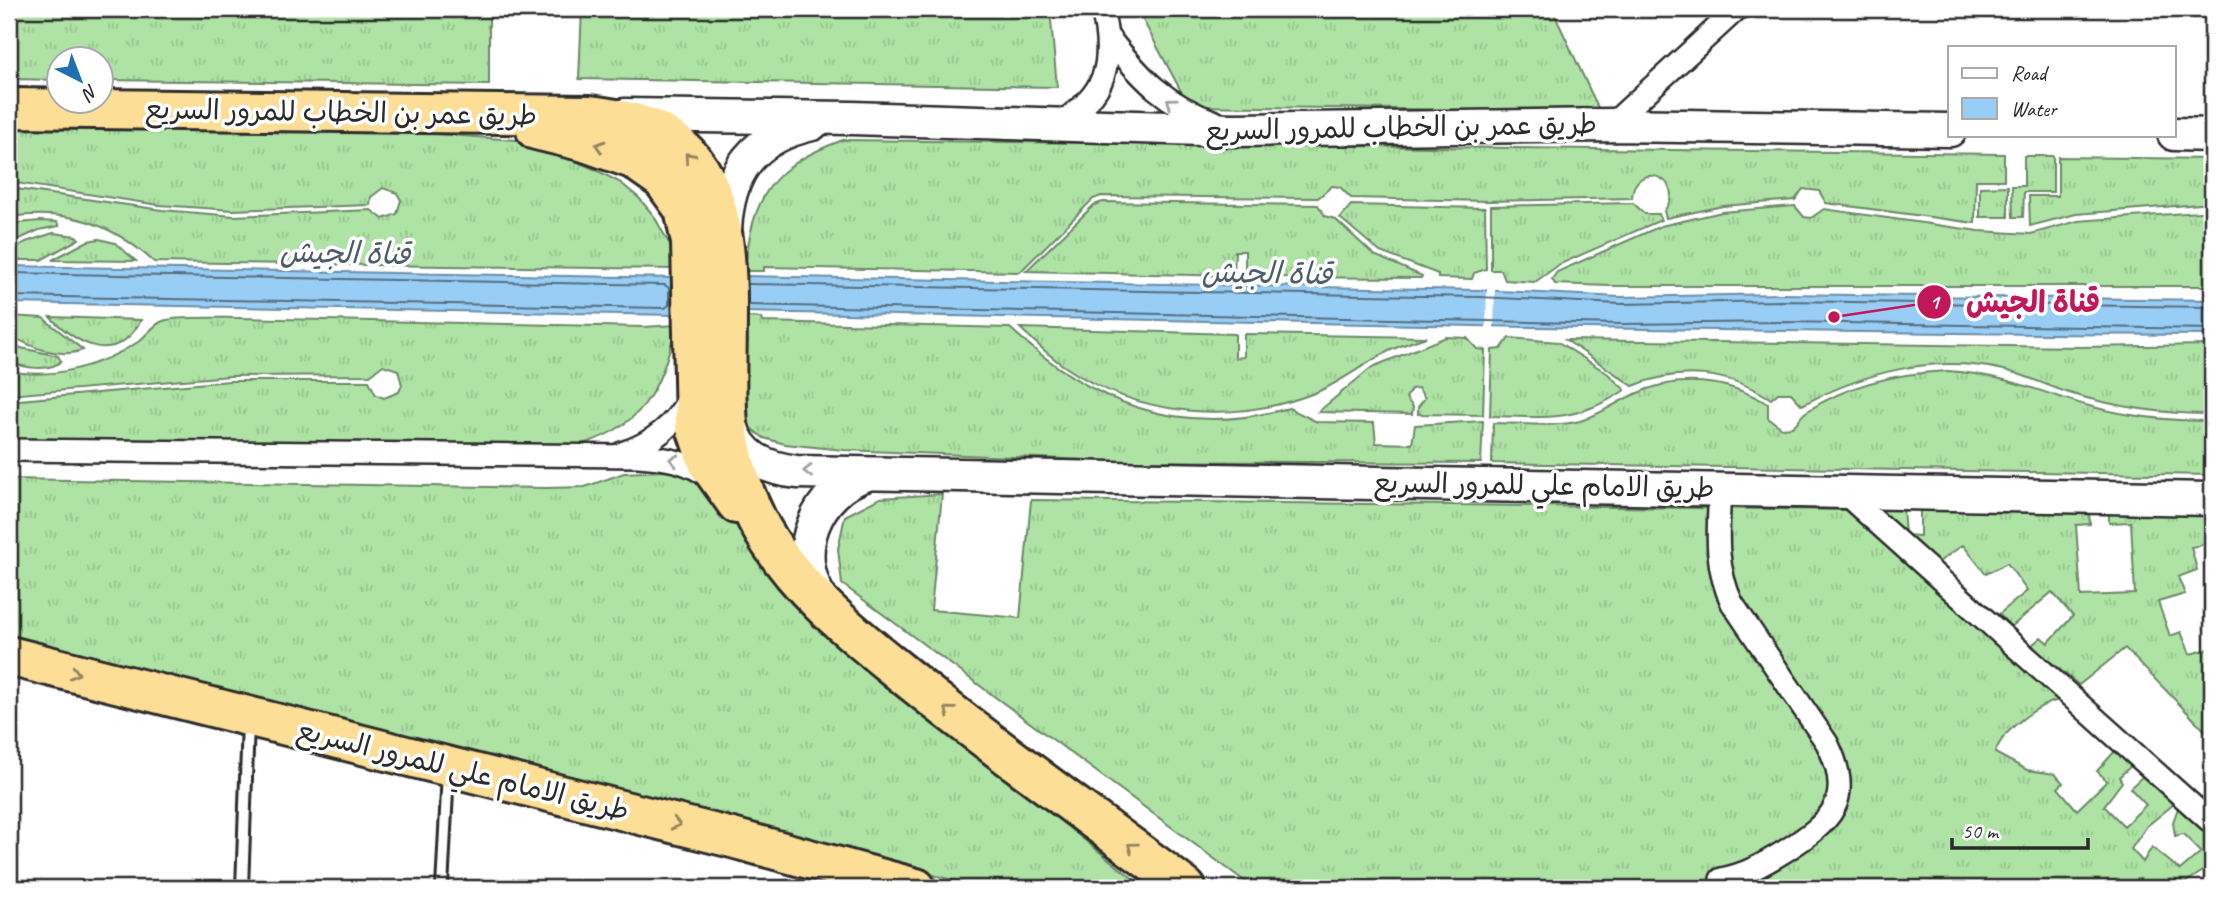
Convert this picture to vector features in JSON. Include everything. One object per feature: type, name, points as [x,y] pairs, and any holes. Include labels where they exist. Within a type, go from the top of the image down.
[{"type":"highway","name":"طريق عمر بن الخطاب للمرور السريع","points":[[9,108],[590,115],[646,126],[679,146],[692,159],[720,210],[709,324],[727,410],[732,450],[744,490],[758,521],[790,568],[830,611],[988,742],[1186,888]]},
{"type":"highway","points":[[405,114],[536,130],[585,142],[633,159],[663,180],[684,209],[689,225],[713,261]]},
{"type":"highway","points":[[709,324],[693,384],[699,441],[709,465],[730,495],[790,568]]},
{"type":"highway","name":"طريق الامام علي للمرور السريع","points":[[9,656],[449,766],[916,888]]},
{"type":"main road","name":"طريق عمر بن الخطاب للمرور السريع","points":[[590,115],[852,118],[1233,130],[1611,125],[1948,130]]},
{"type":"main road","name":"طريق عمر بن الخطاب للمرور السريع","points":[[713,261],[730,190],[744,162],[781,134],[806,125],[852,118]]},
{"type":"main road","points":[[2176,134],[2212,135]]},
{"type":"main road","name":"طريق الامام علي للمرور السريع","points":[[727,410],[738,444],[762,464],[797,472],[876,471],[2212,499]]},
{"type":"main road","name":"طريق الامام علي للمرور السريع","points":[[830,611],[817,592],[808,562],[813,526],[829,496],[856,478],[876,471]]},
{"type":"street","points":[[1056,125],[1078,113],[1093,99],[1103,83],[1109,38],[1102,9]]},
{"type":"street","points":[[1611,125],[1737,9]]},
{"type":"street","points":[[1109,38],[1156,91],[1182,110],[1233,130]]},
{"type":"street","points":[[606,456],[643,444],[674,421],[684,409],[693,384]]},
{"type":"street","points":[[9,450],[670,458],[691,464],[730,495]]},
{"type":"street","points":[[1720,489],[1717,560],[1721,580],[1732,603],[1827,743],[1836,760],[1838,779],[1835,809],[1827,822],[1762,865],[1738,876],[1721,879]]},
{"type":"street","points":[[1844,493],[2212,822]]},
{"type":"lane","points":[[242,888],[248,716]]},
{"type":"lane","points":[[442,888],[449,766]]},
{"type":"green space","points":[[9,9],[489,9],[489,85],[116,80],[116,46],[46,46],[46,80],[9,79]]},
{"type":"green space","points":[[582,9],[1050,9],[1057,87],[579,79]]},
{"type":"green space","points":[[1137,9],[1552,9],[1600,112],[1189,106]]},
{"type":"green space","points":[[9,127],[437,134],[529,141],[594,169],[621,183],[639,198],[654,216],[670,245],[676,269],[154,262],[121,237],[88,221],[51,215],[9,217],[9,188],[162,210],[234,216],[371,210],[383,219],[397,214],[401,200],[397,193],[383,188],[371,197],[370,205],[233,210],[159,205],[9,182]]},
{"type":"green space","points":[[843,140],[2004,154],[2004,180],[1976,180],[1975,223],[1826,203],[1819,191],[1803,189],[1795,200],[1723,206],[1666,218],[1664,211],[1670,199],[1670,189],[1666,182],[1658,177],[1649,176],[1641,179],[1635,186],[1632,198],[1488,201],[1351,198],[1340,187],[1332,186],[1318,198],[1101,196],[1093,199],[1020,272],[764,267],[764,271],[745,271],[753,222],[770,187],[799,161]]},
{"type":"green space","points":[[2024,156],[2053,156],[2053,192],[2024,192],[2023,217],[2013,217],[2012,186],[2024,186]]},
{"type":"green space","points":[[2058,157],[2212,159],[2212,203],[2076,214],[2030,226],[2029,196],[2058,196]]},
{"type":"green space","points":[[2008,186],[2008,217],[1980,217],[1980,187]]},
{"type":"green space","points":[[1103,202],[1318,205],[1325,216],[1335,219],[1374,255],[1422,276],[1245,277],[1245,251],[1235,251],[1234,276],[1026,271],[1094,205]]},
{"type":"green space","points":[[1633,203],[1645,214],[1659,214],[1661,220],[1560,264],[1535,282],[1505,280],[1501,270],[1491,270],[1491,206]]},
{"type":"green space","points":[[1351,205],[1485,208],[1486,269],[1474,273],[1472,279],[1438,278],[1438,274],[1380,252],[1340,218]]},
{"type":"green space","points":[[1795,206],[1804,217],[1811,218],[1824,209],[1979,231],[2031,234],[2078,221],[2212,211],[2212,286],[1610,286],[1555,284],[1552,279],[1557,272],[1661,226],[1722,212]]},
{"type":"green space","points":[[57,222],[59,226],[39,230],[9,244],[9,224]]},
{"type":"green space","points":[[53,233],[76,236],[79,239],[41,260],[9,260],[9,252],[26,242]]},
{"type":"green space","points":[[99,239],[115,243],[136,261],[52,260],[88,241]]},
{"type":"green space","points":[[9,316],[43,318],[83,350],[54,352],[26,343],[9,334]]},
{"type":"green space","points":[[50,317],[141,320],[120,343],[97,347],[73,336]]},
{"type":"green space","points":[[743,317],[761,318],[762,322],[1010,328],[1040,354],[1104,394],[1138,408],[1173,416],[1210,419],[1249,417],[1289,408],[1317,422],[1374,423],[1376,443],[1412,444],[1415,425],[1483,421],[1481,463],[1112,461],[844,450],[785,444],[764,438],[745,424]]},
{"type":"green space","points":[[238,318],[643,327],[676,325],[663,370],[644,405],[631,419],[615,430],[595,440],[571,447],[9,441],[9,401],[230,381],[369,381],[376,395],[384,398],[399,392],[402,385],[398,370],[383,365],[370,375],[230,376],[9,395],[9,371],[43,374],[92,364],[123,351],[138,342],[156,325],[169,319]]},
{"type":"green space","points":[[1020,328],[1235,334],[1235,358],[1244,357],[1244,334],[1426,337],[1381,355],[1317,392],[1253,409],[1220,412],[1155,405],[1123,396],[1064,366]]},
{"type":"green space","points":[[1446,337],[1467,338],[1477,349],[1485,350],[1483,415],[1418,414],[1418,407],[1425,398],[1418,388],[1411,389],[1406,398],[1413,407],[1412,414],[1318,412],[1372,367]]},
{"type":"green space","points":[[1509,338],[1558,342],[1607,373],[1625,390],[1591,408],[1560,416],[1490,416],[1492,350],[1501,349]]},
{"type":"green space","points":[[1566,340],[2079,347],[2212,345],[2212,414],[2176,413],[2122,406],[2069,393],[2004,370],[1951,364],[1925,365],[1875,375],[1850,383],[1802,405],[1791,393],[1778,393],[1771,399],[1738,382],[1703,375],[1668,376],[1633,386]]},
{"type":"green space","points":[[9,341],[21,348],[58,356],[61,361],[43,368],[9,362]]},
{"type":"green space","points":[[1948,371],[2004,380],[2119,413],[2212,421],[2212,475],[1492,463],[1493,423],[1548,425],[1580,421],[1633,395],[1667,384],[1702,382],[1736,389],[1768,404],[1768,418],[1782,428],[1792,427],[1806,412],[1822,402],[1856,387],[1893,377]]},
{"type":"green space","points":[[696,472],[980,757],[1145,888],[983,888],[9,634],[9,479],[547,488],[585,487],[624,473]]},
{"type":"green space","points":[[942,494],[931,610],[1020,618],[1031,500],[1857,510],[2060,700],[2041,707],[2022,720],[2005,736],[1995,753],[2027,770],[2055,774],[2063,783],[2058,788],[2077,810],[2107,781],[2097,771],[2116,750],[2133,764],[2119,777],[2122,782],[2104,806],[2124,826],[2146,805],[2130,788],[2143,776],[2147,767],[2179,800],[2147,826],[2131,849],[2143,862],[2152,847],[2180,870],[2201,852],[2183,834],[2175,836],[2173,822],[2178,808],[2194,810],[2212,829],[2212,865],[2177,888],[2149,888],[2140,879],[2112,888],[1254,888],[842,584],[838,549],[845,516],[880,498]]},
{"type":"green space","points":[[1864,507],[1903,507],[1905,535],[1920,536],[1920,508],[2089,512],[2090,524],[2076,525],[2081,596],[2135,594],[2131,522],[2109,523],[2109,509],[2212,513],[2212,543],[2191,547],[2197,570],[2178,577],[2185,594],[2158,602],[2170,636],[2181,632],[2190,654],[2209,649],[2212,658],[2212,738],[2125,648],[2079,685],[2031,646],[2041,637],[2048,643],[2073,616],[2052,592],[2011,627],[1999,614],[2027,591],[2007,563],[1986,574],[1963,545],[1933,566]]},
{"type":"water","points":[[9,266],[676,278],[676,315],[9,303]]},
{"type":"water","points":[[739,276],[1480,290],[1620,297],[1782,294],[2212,300],[2212,335],[1660,329],[739,312]]},
{"type":"pier","points":[[1487,286],[1495,287],[1494,330],[1486,330]]},
{"type":"place","name":"قناة الجيش","points":[[1834,317]]}]
